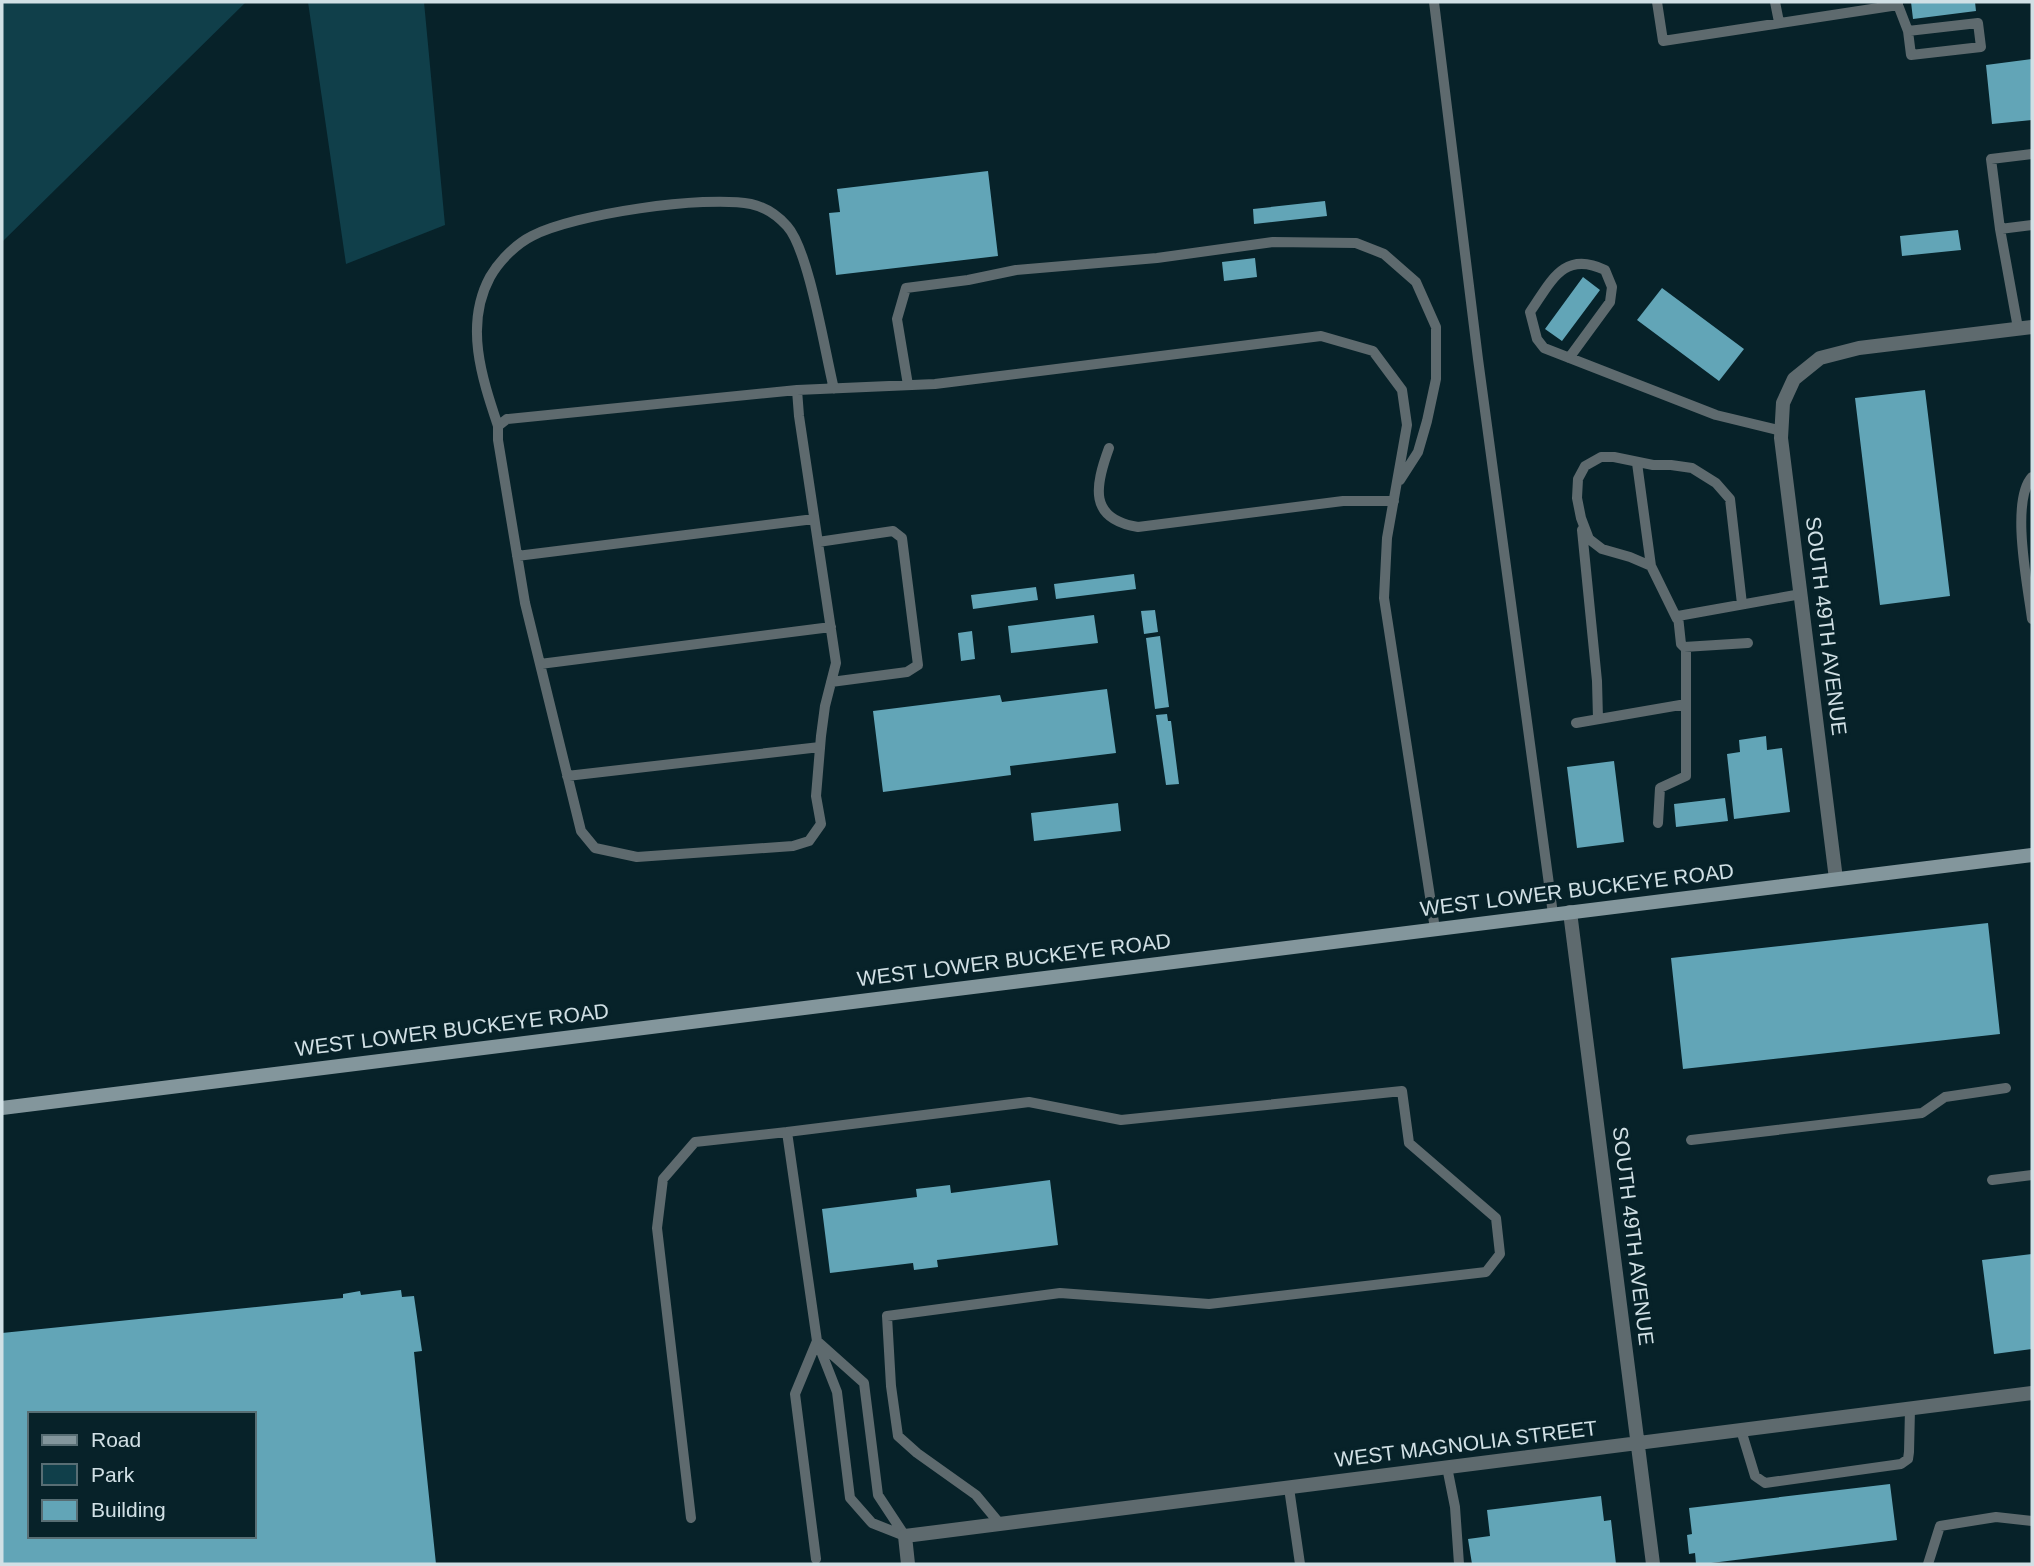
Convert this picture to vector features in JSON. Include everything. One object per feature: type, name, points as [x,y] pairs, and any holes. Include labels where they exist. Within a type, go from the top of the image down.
[{"type":"main road","name":"WEST LOWER BUCKEYE ROAD","points":[[2,1108],[2032,855]]},
{"type":"street","name":"SOUTH 49TH AVENUE","points":[[1836,879],[1782,431],[1783,403],[1794,379],[1820,358],[1859,348],[2025,327]]},
{"type":"street","name":"SOUTH 49TH AVENUE","points":[[1570,912],[1653,1564]]},
{"type":"street","name":"WEST MAGNOLIA STREET","points":[[905,1536],[2032,1393]]},
{"type":"street","points":[[905,1536],[908,1564]]},
{"type":"lane","points":[[1434,2],[1478,359],[1553,914]]},
{"type":"lane","points":[[1657,2],[1663,41],[1898,3],[1908,31],[1911,55],[1981,47],[1978,23],[1908,31]]},
{"type":"lane","points":[[1775,2],[1779,22]]},
{"type":"lane","points":[[2025,327],[2000,229],[1991,159],[2032,154]]},
{"type":"lane","points":[[797,390],[836,663],[825,705],[820,747],[816,796],[821,824],[809,841],[793,846],[637,857],[595,848],[581,831],[525,603],[498,440],[498,426],[477,351],[481,299],[491,275],[511,251],[531,236],[567,223],[621,212],[717,200],[754,205],[775,215],[794,236],[803,257],[834,388]]},
{"type":"lane","points":[[2000,229],[2032,225]]},
{"type":"lane","points":[[908,385],[897,319],[906,288],[968,280],[1016,270],[1157,258],[1273,242],[1356,243],[1384,254],[1416,282],[1436,327],[1436,379],[1427,421],[1418,452],[1396,486]]},
{"type":"lane","points":[[1569,358],[1610,302],[1612,287],[1605,270],[1590,262],[1569,264],[1559,272],[1530,312],[1537,340],[1544,348],[1569,358],[1716,415],[1782,431]]},
{"type":"lane","points":[[498,426],[507,419],[797,390],[935,384],[1321,336],[1374,351],[1402,390],[1407,425],[1387,538],[1384,598],[1435,929]]},
{"type":"lane","points":[[1109,448],[1100,472],[1097,491],[1101,506],[1109,517],[1121,524],[1138,527],[1343,501],[1394,501]]},
{"type":"lane","points":[[1598,719],[1597,681],[1577,498],[1578,479],[1585,466],[1601,457],[1614,457],[1637,463],[1692,468],[1716,483],[1730,499],[1742,604]]},
{"type":"lane","points":[[1637,463],[1651,566],[1677,619],[1681,644],[1686,647],[1748,643]]},
{"type":"lane","points":[[2032,477],[2027,482],[2020,514],[2032,619]]},
{"type":"lane","points":[[1581,518],[1589,539],[1602,549],[1651,566]]},
{"type":"lane","points":[[517,556],[814,519]]},
{"type":"lane","points":[[818,542],[893,531],[902,538],[918,664],[907,672],[831,682]]},
{"type":"lane","points":[[1677,619],[1684,613],[1801,594]]},
{"type":"lane","points":[[540,664],[831,628]]},
{"type":"lane","points":[[1658,823],[1660,788],[1686,776],[1686,647]]},
{"type":"lane","points":[[1576,723],[1686,704]]},
{"type":"lane","points":[[567,776],[820,747]]},
{"type":"lane","points":[[1691,1140],[1922,1113],[1945,1097],[2006,1088]]},
{"type":"lane","points":[[691,1518],[657,1228],[663,1180],[695,1142],[1029,1102],[1121,1120],[1402,1091],[1409,1143],[1496,1217],[1500,1254],[1486,1272],[1209,1304],[1060,1293],[887,1316],[898,1436],[976,1495],[1000,1524]]},
{"type":"lane","points":[[788,1132],[817,1341],[837,1392],[850,1498],[872,1524],[905,1536]]},
{"type":"lane","points":[[1992,1180],[2032,1175]]},
{"type":"lane","points":[[817,1341],[864,1383],[878,1495],[905,1536]]},
{"type":"lane","points":[[816,1559],[795,1394],[817,1341]]},
{"type":"lane","points":[[1741,1430],[1755,1476],[1765,1483],[1902,1464],[1908,1459],[1910,1409]]},
{"type":"lane","points":[[1447,1466],[1455,1507],[1459,1564]]},
{"type":"lane","points":[[1289,1488],[1300,1564]]},
{"type":"lane","points":[[1928,1564],[1940,1526],[1996,1517],[2032,1521]]},
{"type":"green space","points":[[2,2],[246,2],[2,242]]},
{"type":"green space","points":[[308,2],[424,2],[445,225],[346,264]]},
{"type":"building","points":[[1911,2],[1975,2],[1976,11],[1913,19]]},
{"type":"building","points":[[2032,59],[2032,120],[1992,124],[1986,65]]},
{"type":"building","points":[[988,171],[998,256],[836,275],[829,213],[840,212],[837,189]]},
{"type":"building","points":[[1325,201],[1327,216],[1254,224],[1253,209]]},
{"type":"building","points":[[1958,230],[1961,250],[1902,256],[1900,236]]},
{"type":"building","points":[[1255,258],[1257,277],[1224,281],[1222,262]]},
{"type":"building","points":[[1583,277],[1600,290],[1562,341],[1545,329]]},
{"type":"building","points":[[1662,288],[1744,349],[1719,381],[1637,320]]},
{"type":"building","points":[[1925,390],[1950,596],[1880,605],[1855,398]]},
{"type":"building","points":[[1134,574],[1136,589],[1056,599],[1054,584]]},
{"type":"building","points":[[1036,587],[1038,600],[973,609],[971,595]]},
{"type":"building","points":[[1155,610],[1158,632],[1144,634],[1141,611]]},
{"type":"building","points":[[1094,615],[1098,643],[1011,653],[1008,626]]},
{"type":"building","points":[[972,631],[975,659],[961,661],[958,633]]},
{"type":"building","points":[[1160,636],[1169,707],[1155,709],[1146,638]]},
{"type":"building","points":[[1107,689],[1116,753],[1010,766],[1011,775],[883,792],[873,711],[1000,695],[1002,702]]},
{"type":"building","points":[[1167,714],[1168,721],[1171,721],[1179,784],[1166,785],[1156,715]]},
{"type":"building","points":[[1766,736],[1767,750],[1782,748],[1790,812],[1734,819],[1727,754],[1740,752],[1739,740]]},
{"type":"building","points":[[1614,761],[1624,842],[1577,848],[1567,767]]},
{"type":"building","points":[[1725,798],[1728,821],[1676,827],[1674,804]]},
{"type":"building","points":[[1118,803],[1121,831],[1034,841],[1031,813]]},
{"type":"building","points":[[1988,923],[2000,1034],[1683,1069],[1671,958]]},
{"type":"building","points":[[1050,1180],[1058,1245],[937,1260],[938,1267],[914,1270],[913,1263],[830,1273],[822,1209],[917,1197],[916,1189],[950,1185],[951,1193]]},
{"type":"building","points":[[2032,1254],[2032,1349],[1994,1354],[1982,1260]]},
{"type":"building","points":[[401,1290],[402,1297],[414,1296],[422,1351],[414,1352],[436,1564],[2,1564],[2,1333],[343,1298],[343,1294],[360,1291],[361,1295]]},
{"type":"building","points":[[1890,1484],[1897,1540],[1703,1564],[1696,1564],[1695,1553],[1689,1554],[1687,1535],[1692,1534],[1689,1508]]},
{"type":"building","points":[[1601,1496],[1604,1521],[1611,1520],[1616,1564],[1472,1564],[1468,1539],[1490,1536],[1487,1510]]}]
